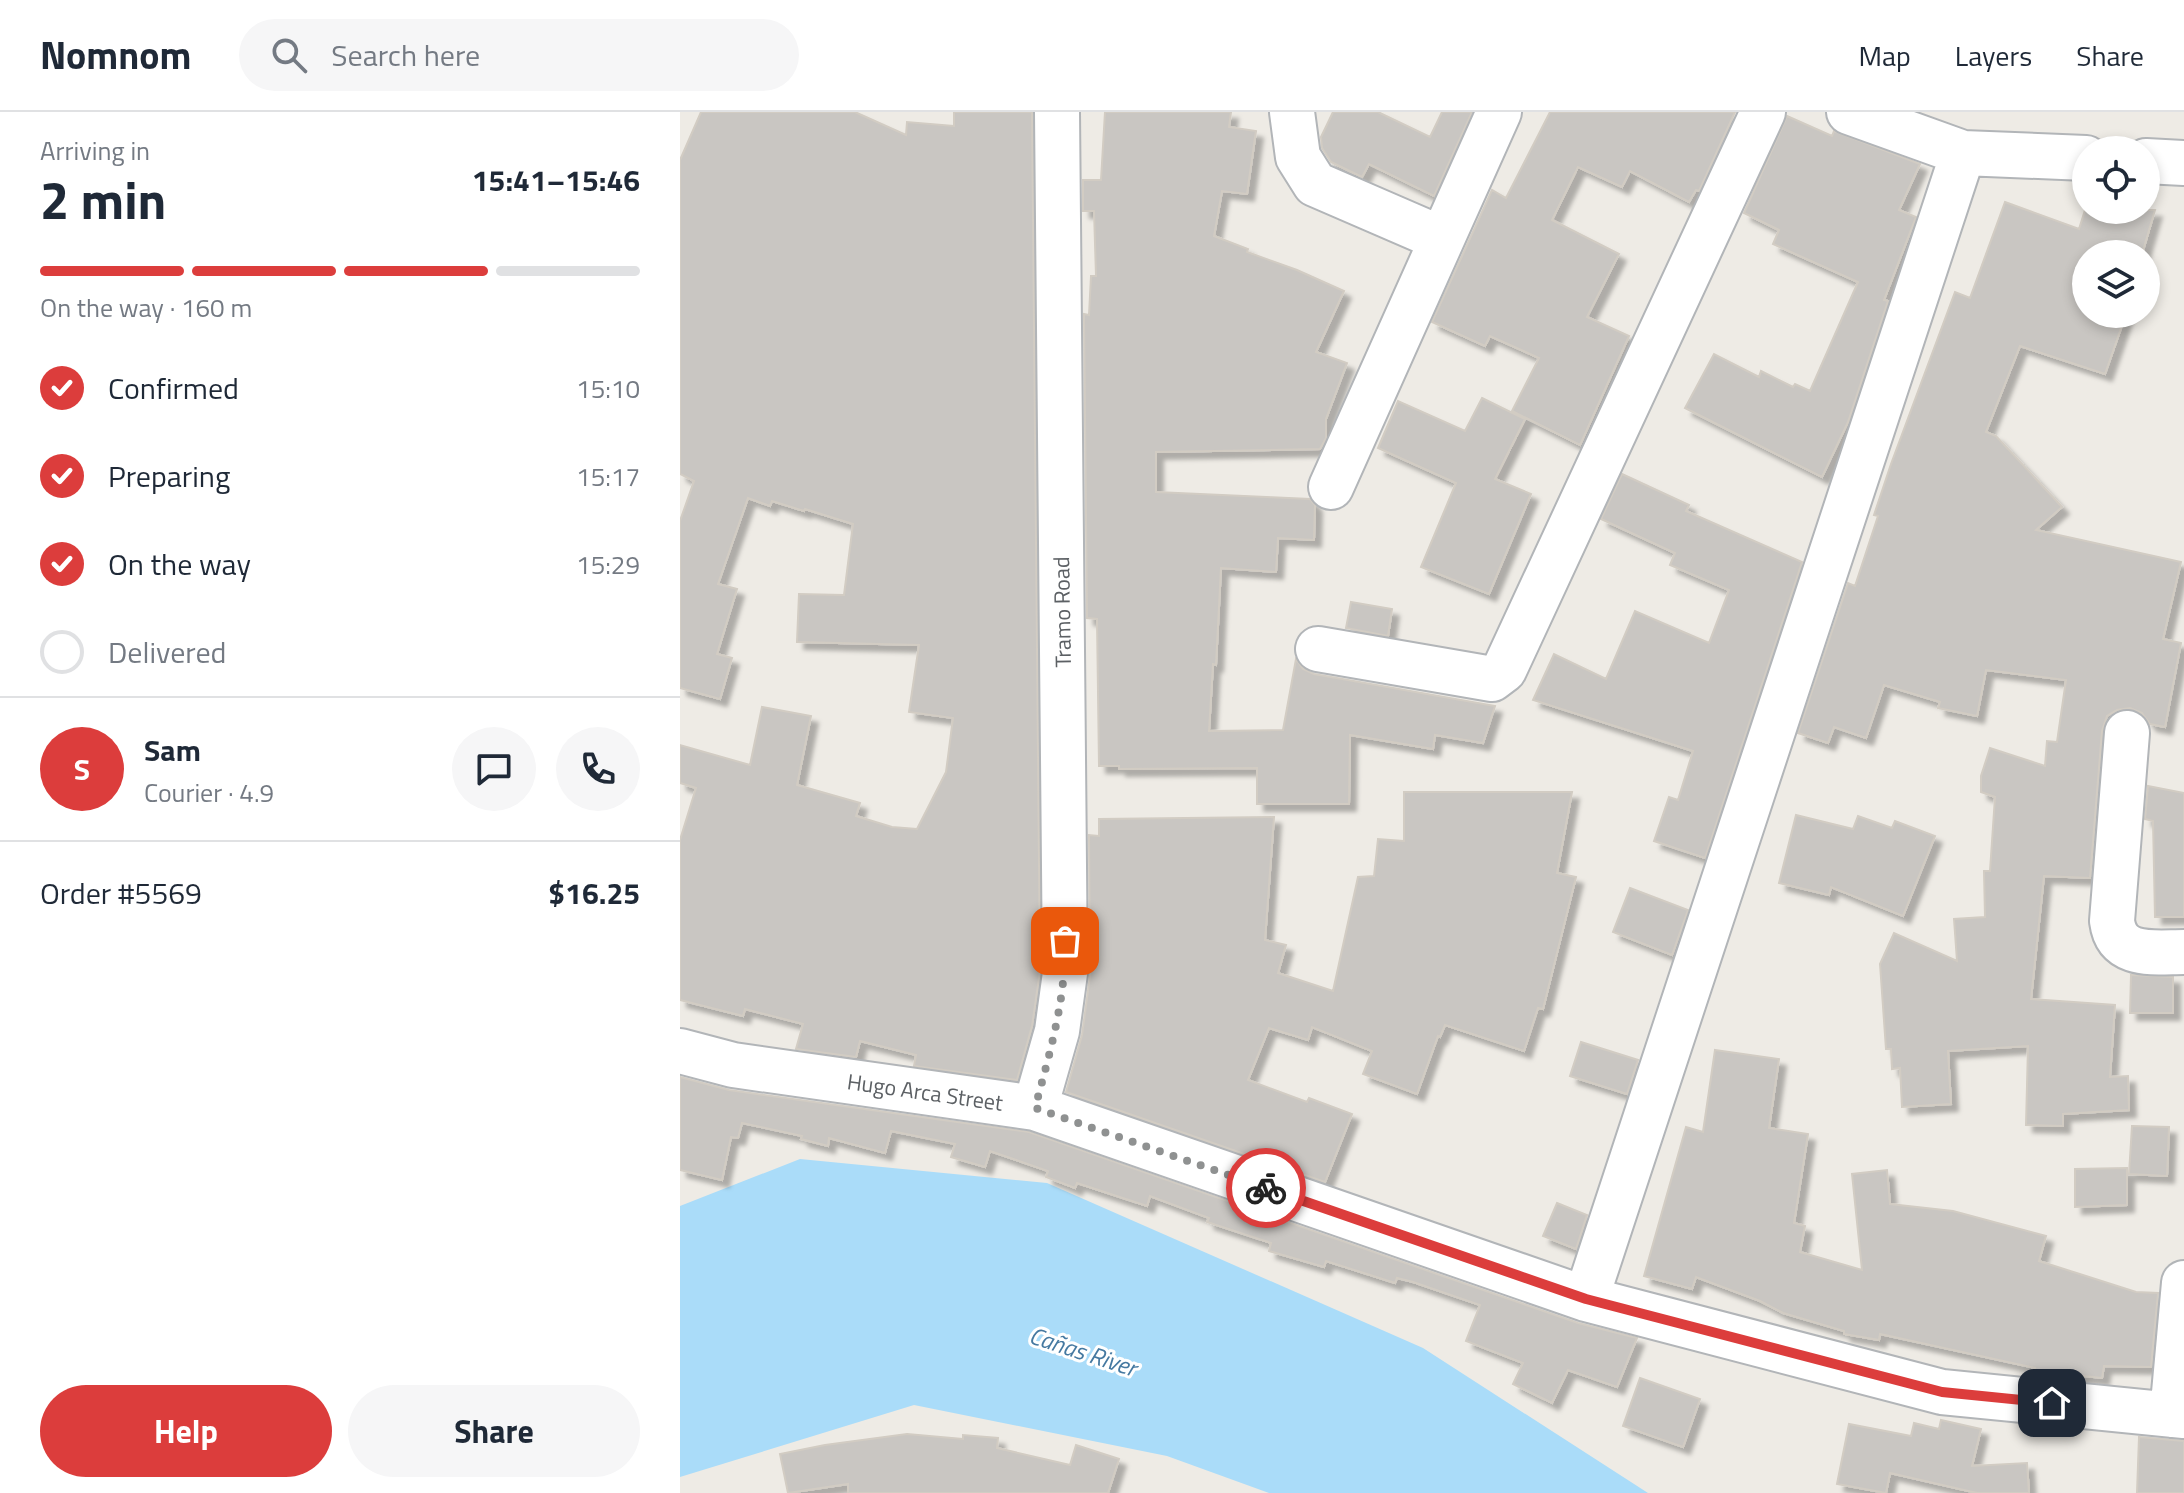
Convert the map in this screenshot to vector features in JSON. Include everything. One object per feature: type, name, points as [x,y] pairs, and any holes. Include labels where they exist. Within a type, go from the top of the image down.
[{"type":"street","name":"Tramo Road","points":[[1035,1108],[1057,1031],[1065,973],[1057,112]]},
{"type":"street","points":[[1292,112],[1298,157],[1315,184],[1442,239]]},
{"type":"street","points":[[1331,487],[1499,112]]},
{"type":"street","points":[[1318,649],[1492,679],[1504,670],[1763,112]]},
{"type":"street","points":[[1849,112],[1963,153],[2072,157]]},
{"type":"street","points":[[1586,1299],[1963,153]]},
{"type":"street","points":[[2160,162],[2184,163]]},
{"type":"street","points":[[2127,733],[2113,931],[2118,941],[2135,951],[2184,952]]},
{"type":"street","name":"Hugo Arca Street","points":[[680,1051],[733,1065],[1035,1108],[1586,1299],[1942,1392],[2178,1416]]},
{"type":"street","points":[[2178,1416],[2184,1283]]},
{"type":"water","name":"Cañas River","points":[[800,1159],[1047,1183],[1423,1348],[1648,1493],[1269,1493],[1167,1456],[914,1405],[680,1477],[680,1206]]},
{"type":"building","points":[[701,112],[855,112],[906,135],[907,122],[954,126],[954,112],[1032,112],[1040,971],[1032,1026],[1017,1080],[914,1066],[916,1055],[860,1041],[856,1057],[796,1049],[803,1024],[745,1009],[743,1016],[680,1000],[680,840],[696,788],[680,783],[680,745],[750,765],[762,707],[811,716],[797,785],[860,803],[856,816],[892,827],[917,829],[946,772],[953,718],[909,712],[919,645],[797,642],[799,594],[844,595],[853,524],[805,509],[772,501],[770,506],[748,498],[718,584],[737,589],[717,654],[732,658],[720,699],[680,688],[680,521],[694,481],[680,474],[680,160]]},
{"type":"building","points":[[1105,112],[1231,112],[1229,127],[1256,131],[1247,194],[1222,191],[1214,236],[1344,291],[1316,352],[1347,363],[1326,419],[1326,438],[1320,449],[1156,452],[1156,492],[1310,499],[1315,505],[1314,540],[1278,538],[1276,572],[1221,568],[1209,731],[1283,730],[1296,659],[1303,669],[1314,674],[1495,706],[1483,743],[1435,735],[1433,749],[1350,735],[1349,804],[1257,804],[1257,768],[1119,769],[1119,766],[1099,766],[1097,619],[1087,618],[1084,314],[1089,315],[1091,276],[1096,276],[1094,211],[1083,211],[1083,180],[1101,180]]},
{"type":"building","points":[[1333,112],[1378,112],[1430,137],[1442,112],[1472,112],[1434,196],[1369,164],[1362,177],[1331,162],[1322,148],[1321,137]]},
{"type":"building","points":[[1550,112],[1735,112],[1699,191],[1696,190],[1689,202],[1630,171],[1622,187],[1578,167],[1552,220],[1619,254],[1587,317],[1629,336],[1580,445],[1512,411],[1539,358],[1490,336],[1485,346],[1432,322],[1492,190],[1506,198]]},
{"type":"building","points":[[1787,116],[1832,136],[1834,131],[1920,164],[1899,210],[1916,217],[1884,300],[1888,301],[1848,422],[1822,477],[1685,408],[1714,354],[1759,377],[1761,371],[1793,387],[1795,384],[1810,391],[1858,282],[1773,244],[1779,230],[1744,213]]},
{"type":"building","points":[[2005,202],[2079,229],[2081,224],[2151,224],[2146,240],[2072,240],[2072,328],[2121,328],[2105,374],[2020,346],[1986,432],[1996,436],[2062,507],[2036,530],[2181,562],[2163,639],[2181,643],[2165,727],[2150,724],[2142,713],[2130,708],[2107,716],[2102,731],[2090,878],[2044,876],[2031,999],[2115,1005],[2110,1077],[2128,1076],[2129,1110],[2063,1114],[2063,1126],[2026,1125],[2028,1046],[1948,1051],[1951,1104],[1902,1107],[1900,1068],[1892,1069],[1891,1049],[1886,1049],[1880,964],[1894,933],[1957,961],[1954,919],[1985,917],[1984,871],[1990,871],[1995,797],[1981,792],[1981,776],[1990,748],[2045,766],[2047,741],[2057,742],[2066,680],[1986,670],[1977,716],[1938,708],[1940,702],[1884,685],[1866,738],[1834,727],[1828,743],[1798,733],[1848,583],[1855,586],[1891,464],[1955,292],[1970,298]]},
{"type":"building","points":[[1482,398],[1525,419],[1495,479],[1531,494],[1489,594],[1421,567],[1456,483],[1378,448],[1398,401],[1465,431]]},
{"type":"building","points":[[1622,474],[1689,505],[1686,511],[1802,562],[1705,858],[1654,841],[1669,797],[1678,800],[1693,751],[1533,700],[1554,654],[1606,679],[1635,611],[1709,643],[1729,590],[1670,565],[1675,553],[1601,519]]},
{"type":"building","points":[[1351,602],[1392,609],[1388,636],[1346,628]]},
{"type":"building","points":[[2148,786],[2184,793],[2184,917],[2155,917],[2153,821],[2145,819]]},
{"type":"building","points":[[1404,792],[1572,792],[1557,873],[1576,877],[1543,1009],[1538,1008],[1524,1051],[1445,1025],[1417,1094],[1363,1074],[1372,1051],[1312,1027],[1308,1040],[1269,1028],[1248,1080],[1307,1102],[1309,1098],[1352,1114],[1325,1182],[1066,1092],[1082,1035],[1090,976],[1089,835],[1099,836],[1099,819],[1274,817],[1265,940],[1286,945],[1278,973],[1333,991],[1358,877],[1374,876],[1378,839],[1404,841]]},
{"type":"building","points":[[1796,815],[1853,829],[1858,816],[1892,828],[1895,821],[1935,836],[1903,916],[1831,887],[1829,895],[1779,883]]},
{"type":"building","points":[[1630,888],[1688,910],[1672,955],[1613,932]]},
{"type":"building","points":[[2131,975],[2173,977],[2173,1013],[2130,1013]]},
{"type":"building","points":[[1581,1042],[1638,1060],[1627,1094],[1570,1076]]},
{"type":"building","points":[[1715,1050],[1779,1059],[1769,1128],[1808,1134],[1794,1223],[1805,1226],[1800,1252],[1862,1270],[1852,1174],[1887,1170],[1890,1204],[1953,1211],[2046,1236],[2039,1261],[2136,1292],[2158,1293],[2151,1367],[2104,1366],[2102,1378],[2034,1371],[2035,1368],[1880,1334],[1879,1340],[1844,1334],[1844,1331],[1783,1313],[1696,1277],[1692,1289],[1644,1276],[1686,1127],[1703,1132]]},
{"type":"building","points":[[680,1077],[729,1090],[1029,1132],[1578,1323],[1637,1338],[1617,1387],[1568,1370],[1552,1403],[1513,1384],[1523,1363],[1466,1341],[1480,1305],[1413,1282],[1397,1278],[1395,1283],[1326,1261],[1324,1267],[1269,1251],[1271,1243],[1207,1222],[1209,1218],[1150,1196],[1147,1206],[1077,1183],[1075,1188],[1046,1177],[1048,1171],[990,1151],[985,1167],[951,1157],[955,1144],[891,1131],[885,1153],[829,1138],[828,1146],[801,1139],[802,1136],[742,1123],[738,1138],[731,1137],[722,1180],[680,1170]]},
{"type":"building","points":[[2132,1126],[2169,1127],[2167,1176],[2129,1174]]},
{"type":"building","points":[[2127,1168],[2127,1205],[2075,1207],[2075,1169]]},
{"type":"building","points":[[1557,1203],[1587,1215],[1576,1249],[1543,1236]]},
{"type":"building","points":[[1640,1378],[1700,1399],[1683,1447],[1623,1426]]},
{"type":"building","points":[[1941,1420],[1981,1429],[1972,1466],[2027,1463],[2029,1493],[1977,1493],[1890,1473],[1886,1493],[1837,1484],[1849,1424],[1911,1436],[1914,1423],[1939,1429]]},
{"type":"building","points":[[907,1434],[963,1439],[963,1435],[998,1438],[997,1448],[1070,1465],[1076,1445],[1119,1459],[1108,1493],[848,1493],[848,1484],[788,1493],[780,1454]]},
{"type":"building","points":[[2139,1437],[2184,1441],[2184,1493],[2137,1493]]},
{"type":"way so far","points":[[1065,941],[1065,973],[1057,1031],[1035,1108],[1266,1188]]},
{"type":"route","points":[[1266,1188],[1586,1299],[1942,1392],[2052,1403]]}]
